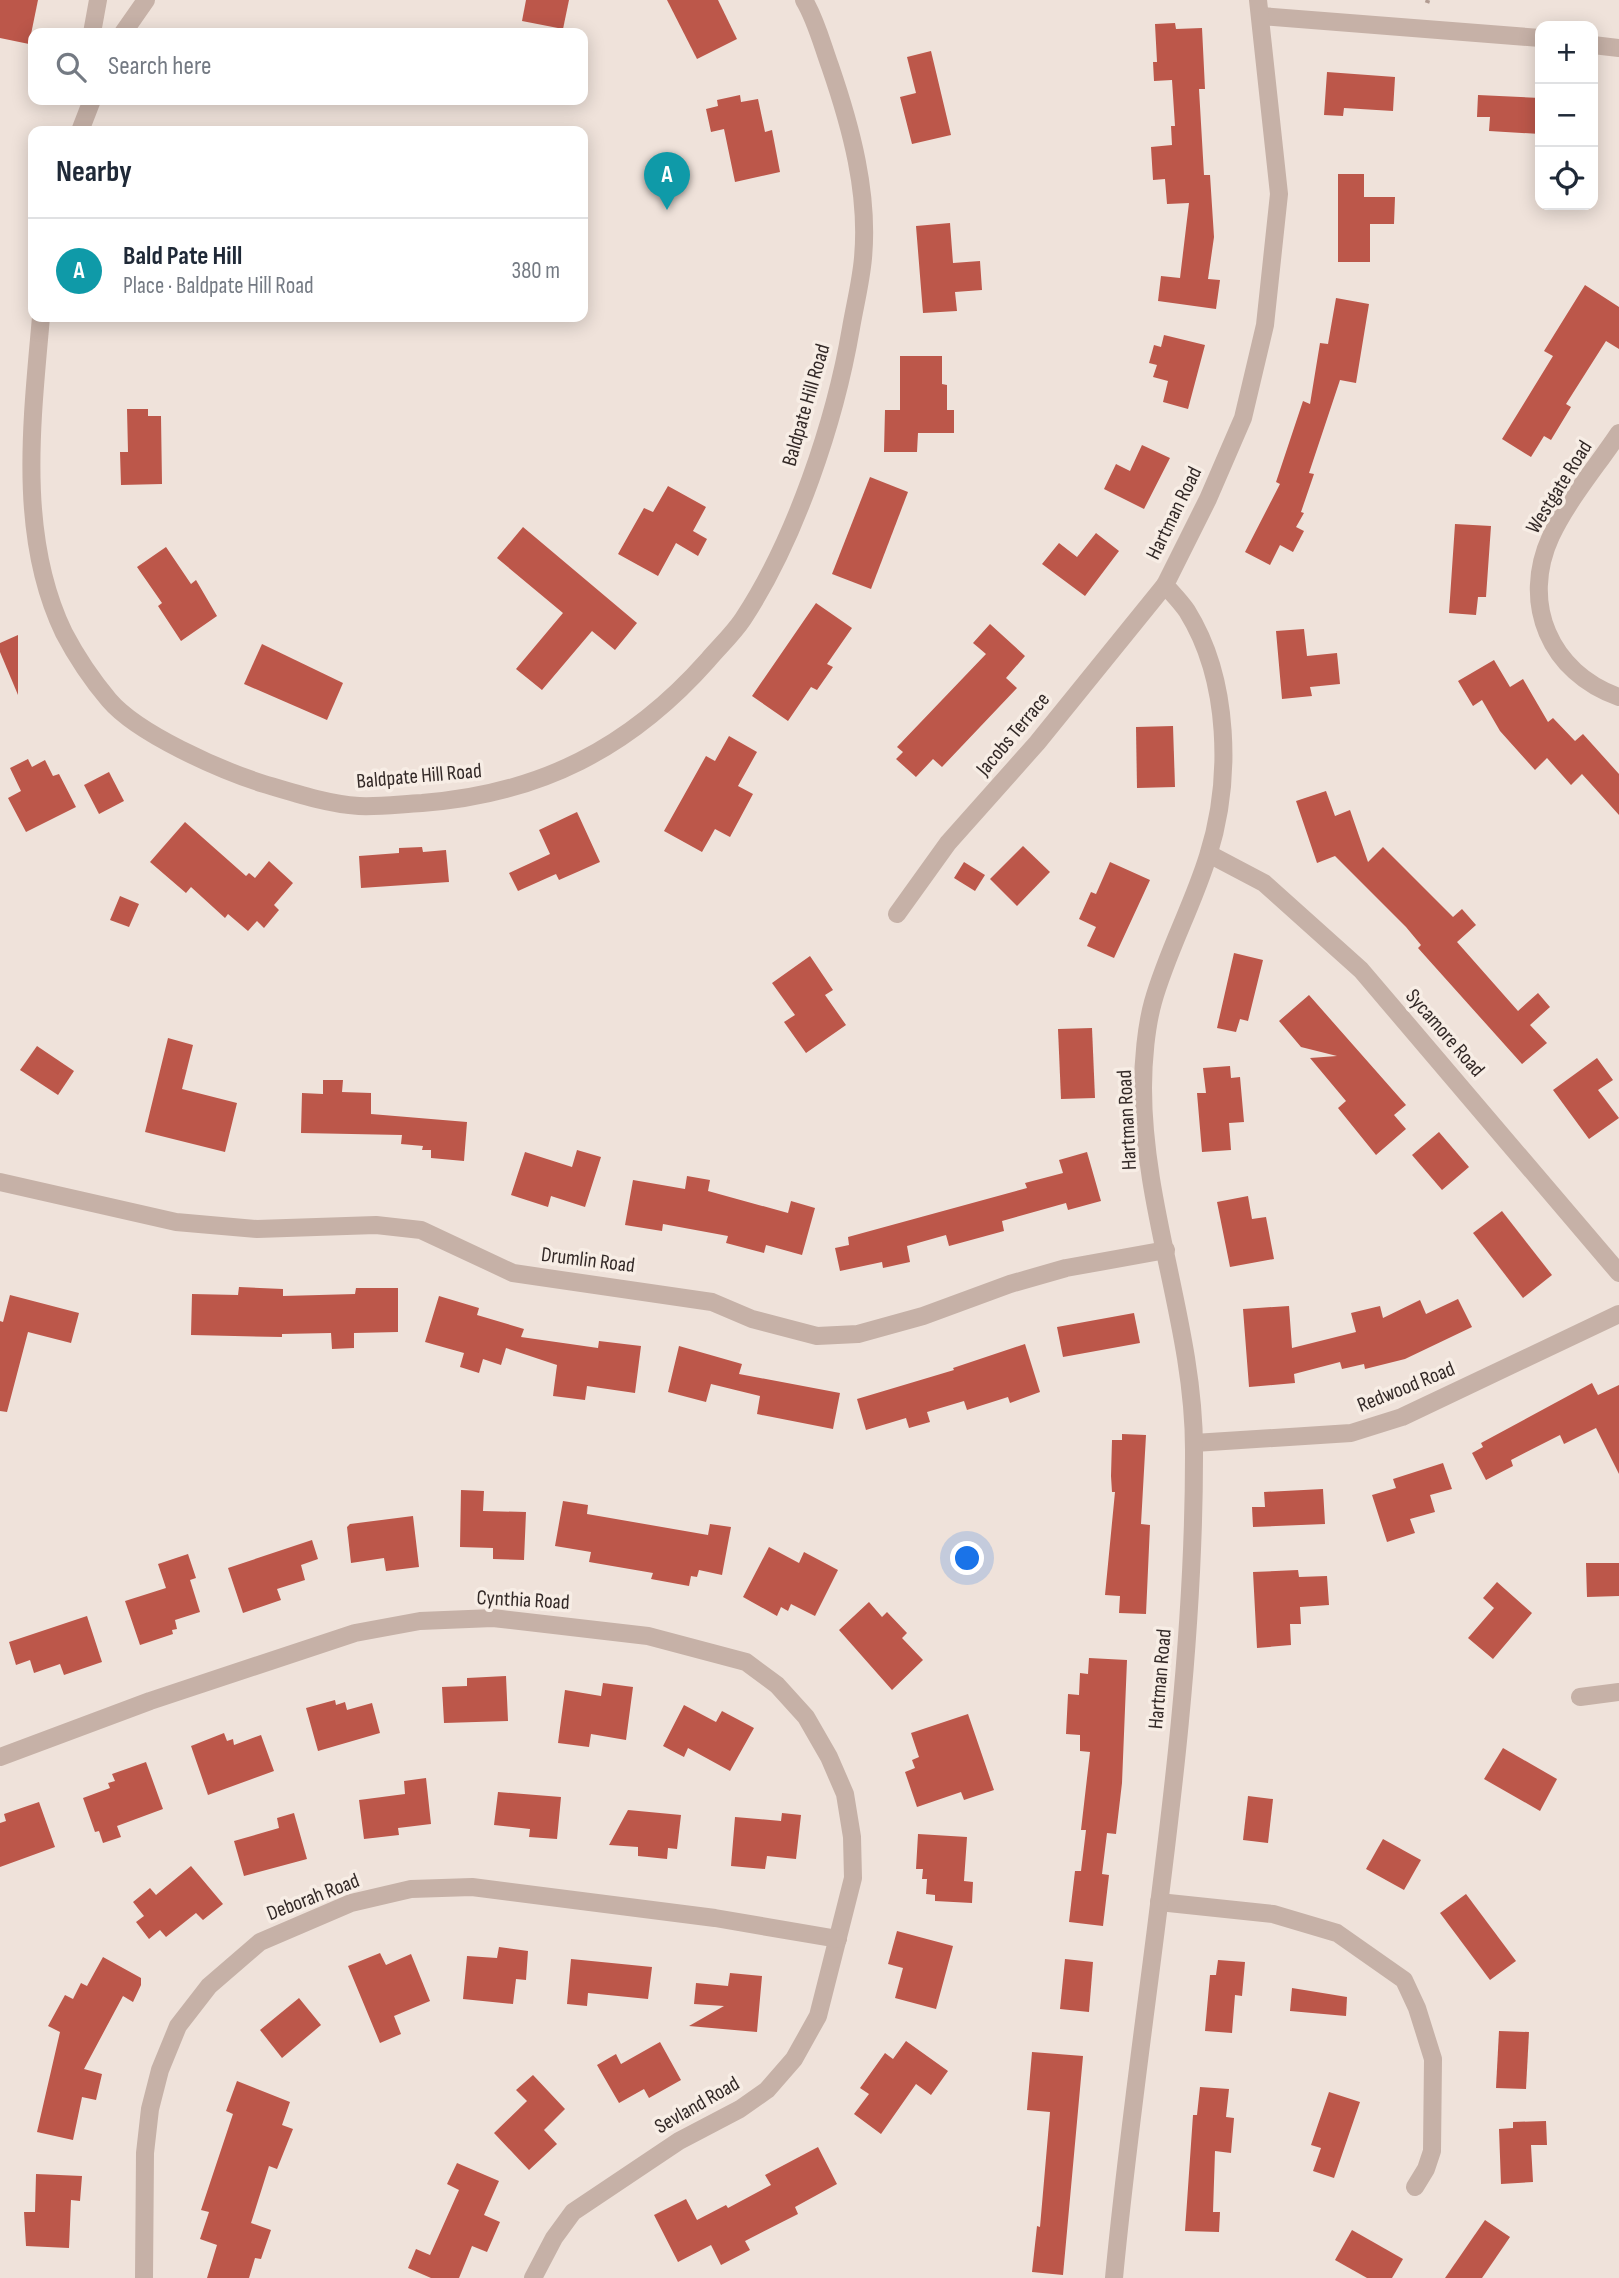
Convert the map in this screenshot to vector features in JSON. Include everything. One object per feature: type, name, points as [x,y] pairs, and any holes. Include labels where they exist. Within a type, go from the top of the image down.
[{"type":"street","points":[[93,28],[98,0]]},
{"type":"street","points":[[126,28],[145,0]]},
{"type":"street","name":"Baldpate Hill Road","points":[[41,322],[33,417],[34,523],[42,570],[65,634],[110,702],[166,742],[237,776],[295,794],[358,806],[458,800],[513,788],[583,762],[635,730],[689,681],[742,621],[781,545],[822,446],[847,352],[863,256],[860,177],[841,97],[804,0]]},
{"type":"street","points":[[1259,8],[1535,37]]},
{"type":"street","name":"Hartman Road","points":[[1114,2278],[1159,1902],[1191,1596],[1194,1443],[1181,1325],[1149,1153],[1143,1087],[1152,1005],[1209,854],[1220,798],[1223,741],[1216,684],[1187,611],[1165,585],[1208,499],[1243,418],[1265,325],[1279,194],[1259,8]]},
{"type":"street","points":[[1598,46],[1619,48]]},
{"type":"street","points":[[74,126],[78,105]]},
{"type":"street","points":[[82,126],[90,105]]},
{"type":"street","name":"Westgate Road","points":[[1619,433],[1551,535],[1539,568],[1544,626],[1557,654],[1575,673],[1619,696]]},
{"type":"street","name":"Jacobs Terrace","points":[[897,914],[948,843],[1037,743],[1165,585]]},
{"type":"street","name":"Sycamore Road","points":[[1209,854],[1264,883],[1362,970],[1619,1273]]},
{"type":"street","name":"Drumlin Road","points":[[0,1182],[176,1222],[257,1229],[376,1225],[421,1230],[513,1273],[712,1303],[752,1319],[817,1336],[858,1334],[923,1316],[1021,1280],[1066,1268],[1166,1250]]},
{"type":"street","name":"Redwood Road","points":[[1194,1443],[1351,1433],[1402,1417],[1619,1314]]},
{"type":"street","name":"Cynthia Road","points":[[0,1756],[150,1701],[368,1631],[420,1621],[493,1618],[648,1636],[746,1662],[777,1685],[806,1717],[829,1757],[845,1794],[852,1837],[853,1878],[838,1939]]},
{"type":"street","points":[[1580,1697],[1619,1692]]},
{"type":"street","name":"Deborah Road","points":[[144,2278],[145,2153],[150,2109],[160,2070],[178,2026],[209,1986],[260,1942],[351,1903],[411,1889],[472,1887],[715,1918],[838,1939]]},
{"type":"street","points":[[1159,1902],[1273,1914],[1337,1933],[1404,1980],[1417,2008],[1433,2071],[1432,2151],[1426,2169],[1415,2187]]},
{"type":"street","name":"Sevland Road","points":[[533,2278],[554,2238],[573,2212],[679,2141],[740,2109],[767,2090],[794,2059],[818,2016],[838,1939]]},
{"type":"building","points":[[0,0],[38,0],[32,28],[28,28],[28,44],[0,38]]},
{"type":"building","points":[[526,0],[569,0],[563,28],[522,21]]},
{"type":"building","points":[[667,0],[718,0],[737,39],[697,59]]},
{"type":"building","points":[[1175,23],[1176,29],[1202,28],[1205,89],[1199,89],[1204,175],[1210,175],[1214,237],[1208,279],[1220,280],[1216,309],[1158,301],[1161,276],[1180,278],[1189,203],[1167,204],[1165,179],[1153,180],[1151,147],[1172,145],[1171,126],[1175,126],[1172,80],[1154,81],[1153,62],[1157,62],[1155,24]]},
{"type":"building","points":[[931,51],[951,135],[912,144],[900,97],[916,93],[907,57]]},
{"type":"building","points":[[1327,72],[1395,77],[1393,111],[1344,108],[1343,116],[1324,115]]},
{"type":"building","points":[[740,95],[741,102],[758,99],[765,132],[772,130],[780,172],[735,182],[724,129],[711,132],[706,109],[718,106],[717,100]]},
{"type":"building","points":[[1478,95],[1535,98],[1535,134],[1489,131],[1490,117],[1477,117]]},
{"type":"building","points":[[1338,174],[1364,174],[1364,197],[1395,197],[1394,224],[1370,224],[1370,262],[1338,262]]},
{"type":"building","points":[[950,223],[953,263],[980,261],[982,290],[955,292],[957,311],[923,313],[916,226]]},
{"type":"building","points":[[1585,285],[1619,307],[1619,349],[1606,341],[1566,404],[1571,407],[1551,440],[1544,436],[1531,457],[1502,439],[1553,356],[1544,351]]},
{"type":"building","points":[[1336,298],[1369,304],[1356,383],[1340,380],[1309,473],[1314,474],[1301,512],[1304,513],[1296,527],[1304,531],[1293,552],[1280,545],[1270,565],[1245,552],[1280,484],[1276,482],[1303,401],[1310,404],[1320,343],[1328,344]]},
{"type":"building","points":[[1164,335],[1205,345],[1188,409],[1163,402],[1168,381],[1153,377],[1157,365],[1149,363],[1154,345],[1161,347]]},
{"type":"building","points":[[900,356],[942,356],[942,384],[947,385],[947,410],[954,410],[954,433],[918,433],[917,452],[884,452],[885,410],[900,410]]},
{"type":"building","points":[[127,409],[148,409],[148,416],[161,416],[162,484],[121,485],[120,452],[128,452]]},
{"type":"building","points":[[1142,445],[1170,458],[1144,509],[1104,489],[1116,464],[1130,471]]},
{"type":"building","points":[[870,477],[908,492],[871,589],[832,574]]},
{"type":"building","points":[[668,486],[706,507],[693,531],[707,539],[698,556],[676,543],[658,576],[618,554],[644,508],[653,512]]},
{"type":"building","points":[[1455,524],[1491,526],[1486,597],[1478,597],[1476,615],[1449,613]]},
{"type":"building","points":[[523,527],[637,623],[615,650],[592,631],[542,690],[516,669],[563,613],[497,558]]},
{"type":"building","points":[[1096,533],[1119,551],[1085,596],[1042,564],[1059,543],[1077,557]]},
{"type":"building","points":[[166,547],[191,584],[196,580],[217,616],[181,641],[158,606],[162,603],[137,567]]},
{"type":"building","points":[[816,603],[852,628],[827,664],[833,667],[817,690],[811,687],[788,721],[752,696]]},
{"type":"building","points":[[990,624],[1025,656],[1006,678],[1017,688],[942,767],[933,759],[916,777],[896,759],[903,752],[897,747],[986,654],[973,643]]},
{"type":"building","points":[[1304,629],[1307,656],[1337,653],[1340,684],[1310,687],[1312,696],[1282,699],[1276,631]]},
{"type":"building","points":[[18,635],[18,695],[0,652],[0,643]]},
{"type":"building","points":[[262,644],[343,683],[327,720],[244,684]]},
{"type":"building","points":[[1494,660],[1510,687],[1523,679],[1548,722],[1553,718],[1575,741],[1583,734],[1619,774],[1619,815],[1582,774],[1571,785],[1547,758],[1535,770],[1500,731],[1482,700],[1473,706],[1458,681]]},
{"type":"building","points":[[1173,726],[1175,787],[1137,788],[1136,727]]},
{"type":"building","points":[[729,736],[757,752],[738,786],[753,794],[730,837],[715,829],[702,852],[664,831],[706,756],[715,761]]},
{"type":"building","points":[[28,759],[32,767],[45,760],[53,776],[59,774],[76,807],[26,832],[8,798],[21,791],[10,768]]},
{"type":"building","points":[[109,772],[124,801],[99,814],[84,785]]},
{"type":"building","points":[[1326,791],[1335,816],[1350,810],[1368,862],[1383,847],[1453,917],[1462,909],[1476,925],[1457,942],[1518,1011],[1538,993],[1550,1007],[1530,1025],[1547,1043],[1522,1064],[1418,948],[1421,945],[1406,927],[1335,856],[1317,863],[1296,801]]},
{"type":"building","points":[[577,812],[600,862],[559,880],[556,874],[518,891],[509,873],[550,854],[539,830]]},
{"type":"building","points":[[185,822],[246,876],[249,873],[255,878],[269,861],[293,883],[274,905],[279,910],[264,928],[257,921],[248,931],[228,914],[225,918],[191,887],[186,893],[150,862]]},
{"type":"building","points":[[1023,846],[1050,872],[1017,906],[990,879]]},
{"type":"building","points":[[422,847],[423,852],[446,850],[449,882],[361,888],[359,856],[399,853],[399,848]]},
{"type":"building","points":[[964,862],[985,875],[975,891],[954,878]]},
{"type":"building","points":[[1110,862],[1150,880],[1114,958],[1087,946],[1096,927],[1079,919],[1091,892],[1096,894]]},
{"type":"building","points":[[120,896],[139,904],[129,927],[110,920]]},
{"type":"building","points":[[1234,953],[1263,960],[1248,1021],[1240,1019],[1236,1032],[1217,1028]]},
{"type":"building","points":[[810,956],[833,990],[825,995],[846,1025],[806,1053],[784,1022],[795,1015],[772,983]]},
{"type":"building","points":[[1309,995],[1406,1105],[1394,1115],[1406,1129],[1376,1155],[1338,1108],[1346,1101],[1310,1058],[1337,1056],[1301,1047],[1279,1021]]},
{"type":"building","points":[[1092,1028],[1095,1098],[1061,1099],[1058,1029]]},
{"type":"building","points":[[168,1038],[193,1045],[182,1089],[237,1103],[225,1152],[145,1132]]},
{"type":"building","points":[[37,1046],[74,1071],[58,1095],[20,1070]]},
{"type":"building","points":[[1597,1058],[1613,1080],[1598,1090],[1619,1118],[1589,1139],[1553,1090]]},
{"type":"building","points":[[1230,1066],[1231,1078],[1240,1077],[1244,1122],[1229,1123],[1231,1150],[1202,1152],[1197,1093],[1206,1093],[1203,1068]]},
{"type":"building","points":[[323,1080],[343,1080],[342,1092],[371,1093],[371,1114],[467,1122],[464,1161],[431,1158],[431,1150],[422,1150],[423,1146],[401,1144],[402,1135],[301,1133],[302,1093],[323,1094]]},
{"type":"building","points":[[1439,1132],[1469,1167],[1442,1190],[1412,1155]]},
{"type":"building","points":[[577,1150],[601,1157],[585,1207],[551,1196],[548,1207],[511,1195],[525,1152],[572,1167]]},
{"type":"building","points":[[1087,1152],[1101,1201],[1068,1210],[1066,1203],[1002,1221],[1004,1231],[949,1246],[946,1235],[907,1246],[910,1262],[883,1268],[882,1262],[840,1271],[835,1248],[849,1245],[848,1237],[1027,1188],[1025,1183],[1063,1173],[1059,1160]]},
{"type":"building","points":[[687,1176],[710,1180],[708,1191],[788,1213],[791,1201],[815,1208],[802,1255],[766,1245],[764,1253],[726,1243],[728,1236],[663,1224],[662,1231],[625,1225],[633,1180],[685,1189]]},
{"type":"building","points":[[1248,1196],[1252,1219],[1266,1217],[1274,1259],[1230,1267],[1217,1202]]},
{"type":"building","points":[[1502,1211],[1552,1275],[1523,1298],[1473,1233]]},
{"type":"building","points":[[239,1287],[283,1289],[283,1296],[355,1294],[356,1288],[398,1288],[398,1332],[354,1333],[354,1348],[332,1349],[331,1333],[282,1334],[282,1337],[191,1335],[192,1294],[238,1295]]},
{"type":"building","points":[[10,1295],[79,1313],[71,1343],[28,1332],[7,1412],[0,1411],[0,1321],[3,1322]]},
{"type":"building","points":[[439,1296],[479,1308],[477,1315],[524,1329],[521,1337],[598,1348],[599,1341],[641,1346],[635,1393],[587,1386],[585,1400],[553,1396],[557,1365],[506,1348],[501,1365],[483,1359],[479,1373],[460,1367],[464,1353],[425,1342]]},
{"type":"building","points":[[1458,1299],[1472,1327],[1405,1359],[1365,1369],[1364,1364],[1342,1369],[1340,1362],[1294,1374],[1295,1383],[1249,1387],[1243,1309],[1289,1306],[1292,1348],[1356,1332],[1351,1313],[1380,1306],[1383,1318],[1420,1300],[1426,1314]]},
{"type":"building","points":[[1134,1313],[1140,1343],[1063,1357],[1057,1327]]},
{"type":"building","points":[[1025,1344],[1040,1392],[1010,1403],[1008,1397],[967,1410],[964,1401],[927,1412],[930,1422],[909,1428],[906,1418],[866,1430],[857,1399],[954,1370],[953,1368]]},
{"type":"building","points":[[679,1346],[742,1364],[739,1374],[840,1393],[833,1429],[757,1414],[760,1396],[711,1384],[706,1402],[668,1392]]},
{"type":"building","points":[[1592,1383],[1598,1395],[1619,1385],[1619,1474],[1596,1428],[1564,1444],[1560,1435],[1511,1460],[1513,1466],[1486,1480],[1472,1453],[1483,1447],[1481,1443]]},
{"type":"building","points":[[1122,1434],[1146,1435],[1141,1524],[1150,1525],[1146,1614],[1119,1613],[1120,1596],[1105,1595],[1115,1492],[1112,1492],[1111,1476],[1112,1440],[1122,1440]]},
{"type":"building","points":[[1443,1463],[1452,1489],[1430,1495],[1435,1512],[1410,1519],[1415,1533],[1387,1542],[1372,1495],[1396,1488],[1393,1479]]},
{"type":"building","points":[[1323,1489],[1325,1524],[1253,1527],[1252,1507],[1265,1507],[1264,1492]]},
{"type":"building","points":[[461,1490],[484,1491],[483,1511],[526,1512],[524,1560],[493,1559],[493,1548],[460,1547]]},
{"type":"building","points":[[563,1501],[588,1505],[587,1514],[708,1535],[710,1524],[731,1527],[722,1575],[699,1570],[697,1577],[691,1576],[689,1586],[651,1579],[653,1573],[589,1562],[591,1552],[555,1546]]},
{"type":"building","points":[[413,1516],[419,1567],[386,1571],[384,1558],[351,1563],[347,1527],[350,1524]]},
{"type":"building","points":[[312,1540],[318,1559],[301,1565],[305,1580],[277,1589],[281,1600],[243,1613],[228,1568]]},
{"type":"building","points":[[769,1547],[799,1563],[804,1552],[838,1570],[815,1616],[791,1604],[788,1611],[781,1607],[777,1616],[743,1597]]},
{"type":"building","points":[[188,1554],[196,1578],[190,1580],[200,1612],[175,1620],[177,1629],[172,1630],[173,1634],[140,1645],[125,1601],[166,1588],[158,1564]]},
{"type":"building","points":[[1586,1563],[1619,1563],[1619,1596],[1587,1597]]},
{"type":"building","points":[[1298,1570],[1299,1577],[1327,1576],[1329,1605],[1300,1607],[1301,1624],[1290,1624],[1291,1645],[1257,1648],[1253,1572]]},
{"type":"building","points":[[1497,1582],[1532,1613],[1493,1659],[1468,1638],[1494,1608],[1483,1598]]},
{"type":"building","points":[[869,1602],[882,1617],[887,1612],[907,1633],[902,1638],[923,1660],[892,1690],[839,1630]]},
{"type":"building","points":[[87,1616],[102,1662],[64,1675],[60,1664],[34,1673],[30,1660],[16,1665],[9,1642]]},
{"type":"building","points":[[1089,1658],[1127,1660],[1122,1783],[1116,1834],[1107,1833],[1102,1874],[1109,1875],[1103,1926],[1069,1922],[1075,1871],[1081,1871],[1086,1830],[1081,1830],[1090,1752],[1080,1751],[1080,1735],[1066,1734],[1068,1694],[1079,1695],[1080,1673],[1088,1674]]},
{"type":"building","points":[[506,1676],[508,1721],[444,1723],[442,1687],[467,1686],[467,1678]]},
{"type":"building","points":[[603,1683],[633,1687],[626,1740],[591,1734],[589,1747],[558,1743],[565,1690],[601,1696]]},
{"type":"building","points":[[335,1700],[336,1705],[345,1702],[347,1710],[372,1703],[380,1733],[318,1751],[306,1708]]},
{"type":"building","points":[[684,1705],[716,1722],[722,1711],[754,1728],[730,1771],[688,1748],[684,1757],[663,1746]]},
{"type":"building","points":[[968,1714],[994,1790],[964,1800],[961,1792],[917,1807],[905,1772],[915,1768],[912,1760],[919,1757],[911,1733]]},
{"type":"building","points":[[224,1733],[227,1741],[233,1739],[234,1745],[261,1735],[274,1771],[208,1795],[191,1746]]},
{"type":"building","points":[[1503,1748],[1557,1779],[1540,1811],[1484,1779]]},
{"type":"building","points":[[146,1762],[163,1809],[117,1826],[121,1837],[103,1843],[99,1831],[95,1832],[83,1798],[110,1788],[108,1783],[115,1781],[112,1774]]},
{"type":"building","points":[[426,1778],[431,1824],[398,1828],[399,1835],[364,1839],[359,1800],[405,1794],[404,1781]]},
{"type":"building","points":[[498,1792],[561,1797],[557,1839],[529,1837],[530,1829],[494,1825]]},
{"type":"building","points":[[1248,1796],[1273,1799],[1268,1843],[1243,1840]]},
{"type":"building","points":[[39,1802],[55,1847],[0,1867],[0,1823],[6,1821],[4,1814]]},
{"type":"building","points":[[628,1810],[681,1815],[677,1849],[668,1848],[667,1859],[638,1856],[638,1847],[609,1845]]},
{"type":"building","points":[[294,1813],[307,1859],[244,1876],[234,1841],[279,1828],[277,1818]]},
{"type":"building","points":[[782,1813],[801,1815],[796,1859],[767,1856],[765,1869],[731,1866],[735,1817],[781,1821]]},
{"type":"building","points":[[918,1834],[967,1837],[964,1881],[973,1882],[972,1903],[935,1901],[935,1895],[926,1894],[927,1879],[922,1879],[923,1869],[916,1869]]},
{"type":"building","points":[[1383,1839],[1421,1860],[1404,1890],[1366,1869]]},
{"type":"building","points":[[191,1866],[223,1904],[203,1920],[196,1913],[166,1937],[160,1930],[149,1939],[136,1922],[144,1916],[133,1902],[150,1888],[156,1895]]},
{"type":"building","points":[[1466,1894],[1516,1961],[1490,1980],[1440,1913]]},
{"type":"building","points":[[897,1931],[953,1946],[936,2009],[895,1998],[903,1968],[888,1964]]},
{"type":"building","points":[[499,1947],[528,1951],[526,1980],[516,1979],[513,2004],[463,1999],[467,1956],[497,1958]]},
{"type":"building","points":[[380,1953],[386,1965],[411,1954],[430,2001],[394,2016],[401,2034],[380,2043],[348,1966]]},
{"type":"building","points":[[103,1957],[141,1978],[141,1985],[133,2002],[123,1996],[84,2069],[102,2074],[96,2100],[82,2097],[73,2140],[37,2132],[60,2032],[48,2026],[65,1995],[73,1999],[81,1983],[87,1986]]},
{"type":"building","points":[[571,1959],[652,1967],[648,1999],[588,1993],[587,2006],[567,2004]]},
{"type":"building","points":[[1065,1959],[1093,1962],[1089,2012],[1060,2009]]},
{"type":"building","points":[[1218,1960],[1245,1962],[1242,1996],[1235,1995],[1232,2033],[1205,2031],[1210,1975],[1216,1975]]},
{"type":"building","points":[[730,1973],[762,1976],[757,2032],[689,2026],[724,2006],[694,2004],[696,1983],[728,1986]]},
{"type":"building","points":[[1292,1988],[1347,1997],[1346,2016],[1290,2011]]},
{"type":"building","points":[[299,1998],[321,2025],[282,2058],[260,2030]]},
{"type":"building","points":[[1499,2031],[1529,2032],[1526,2089],[1496,2088]]},
{"type":"building","points":[[906,2041],[948,2071],[931,2095],[916,2084],[881,2134],[854,2114],[869,2094],[860,2088],[885,2053],[893,2059]]},
{"type":"building","points":[[660,2042],[681,2080],[649,2098],[644,2089],[619,2103],[597,2065],[616,2054],[621,2064]]},
{"type":"building","points":[[1032,2052],[1083,2056],[1063,2275],[1032,2272],[1037,2226],[1040,2227],[1050,2112],[1027,2110]]},
{"type":"building","points":[[533,2075],[565,2109],[544,2130],[557,2144],[529,2170],[494,2133],[527,2101],[516,2090]]},
{"type":"building","points":[[237,2081],[290,2102],[282,2125],[293,2129],[277,2169],[269,2166],[251,2223],[271,2230],[261,2259],[255,2258],[249,2278],[207,2278],[217,2245],[200,2239],[209,2212],[201,2210],[233,2114],[226,2111]]},
{"type":"building","points":[[1200,2087],[1229,2089],[1226,2117],[1234,2118],[1231,2153],[1215,2151],[1213,2212],[1220,2212],[1219,2232],[1185,2231],[1193,2115],[1197,2115]]},
{"type":"building","points":[[1329,2092],[1360,2102],[1334,2178],[1313,2171],[1321,2148],[1311,2145]]},
{"type":"building","points":[[1546,2121],[1547,2145],[1531,2145],[1533,2182],[1501,2184],[1499,2129],[1513,2128],[1513,2122]]},
{"type":"building","points":[[818,2147],[837,2184],[795,2207],[798,2214],[745,2241],[750,2250],[721,2265],[711,2245],[678,2262],[654,2215],[686,2199],[697,2220],[726,2205],[728,2208],[771,2185],[765,2175]]},
{"type":"building","points":[[457,2163],[499,2181],[484,2215],[500,2222],[487,2252],[472,2246],[459,2278],[431,2278],[408,2268],[416,2249],[430,2255],[459,2190],[447,2184]]},
{"type":"building","points":[[36,2174],[82,2176],[80,2201],[71,2200],[69,2248],[26,2246],[24,2212],[35,2212]]},
{"type":"building","points":[[1485,2220],[1510,2237],[1482,2278],[1445,2278]]},
{"type":"building","points":[[1352,2230],[1403,2259],[1392,2278],[1367,2278],[1335,2260]]},
{"type":"place","name":"Bald Pate Hill","points":[[667,210]]}]
